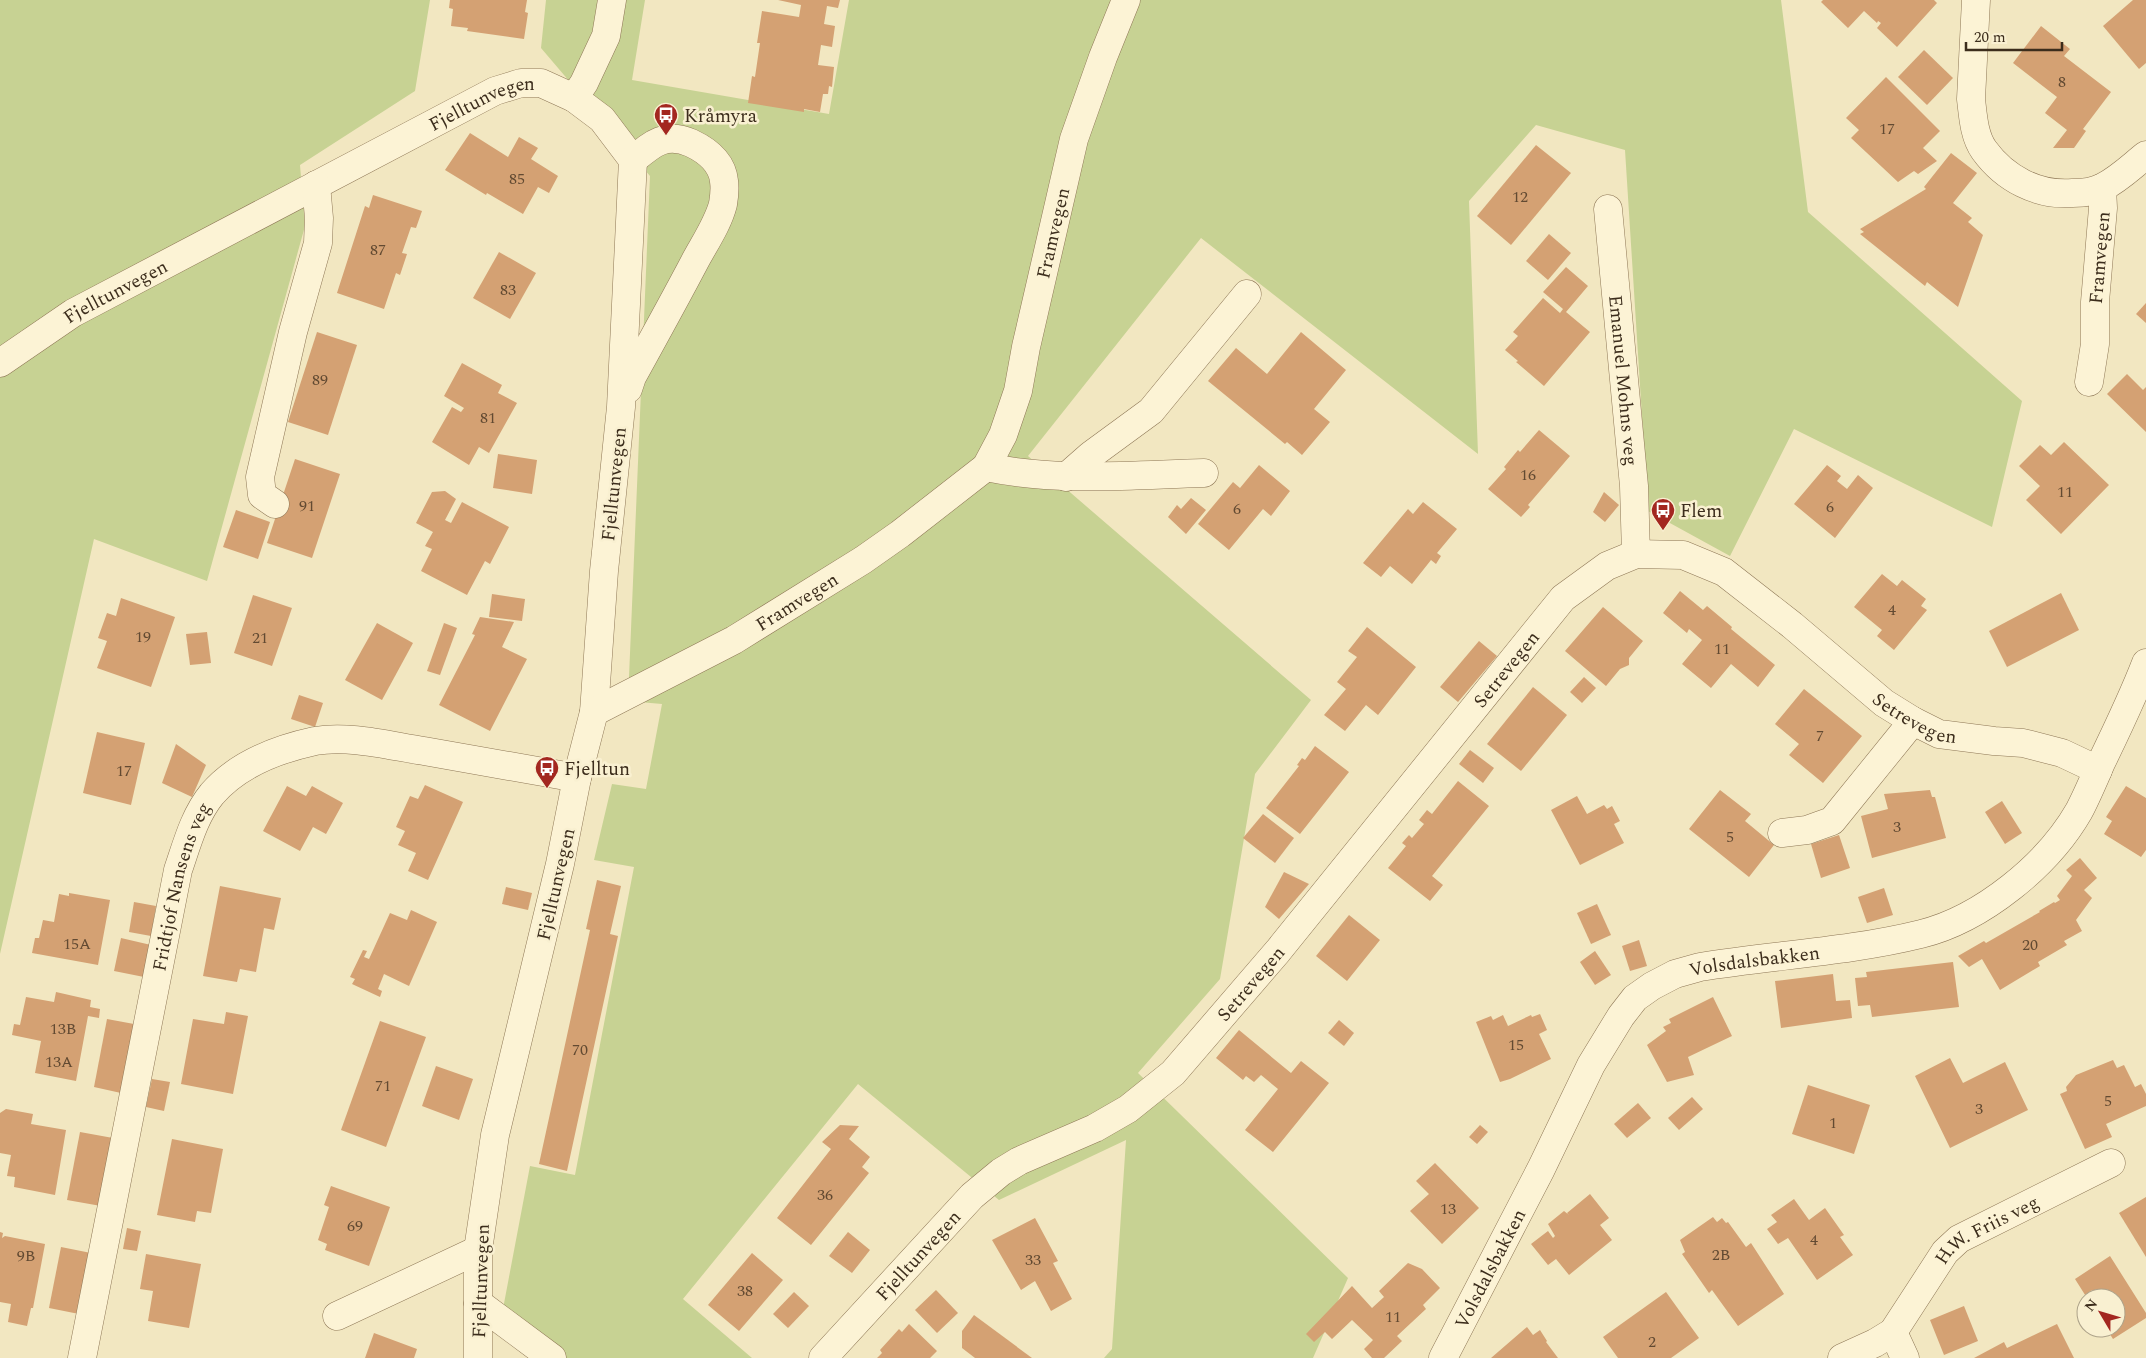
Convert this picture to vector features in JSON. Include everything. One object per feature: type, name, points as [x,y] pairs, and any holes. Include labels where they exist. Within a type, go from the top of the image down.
[{"type":"street","points":[[574,98],[584,83],[606,36],[612,0]]},
{"type":"street","name":"Framvegen","points":[[594,712],[734,640],[863,560],[900,534],[986,467],[1003,435],[1018,391],[1026,347],[1074,139],[1103,56],[1126,0]]},
{"type":"street","points":[[1976,0],[1971,99],[1976,132],[1984,149],[1999,167],[2022,184],[2037,190],[2056,194],[2085,192],[2102,188]]},
{"type":"street","name":"Fjelltunvegen","points":[[0,363],[73,313],[316,184],[504,88],[521,83],[542,83],[574,98],[602,119],[633,160],[621,407],[604,571],[594,712],[577,778],[560,864],[495,1135],[478,1250],[478,1358]]},
{"type":"street","name":"Fjelltunvegen","points":[[621,407],[632,377],[711,231],[723,204],[724,182],[721,169],[705,149],[683,140],[671,139],[653,143],[633,160]]},
{"type":"street","name":"Framvegen","points":[[2089,382],[2094,344],[2095,302],[2103,208],[2102,188],[2146,155]]},
{"type":"street","points":[[276,504],[262,495],[260,477],[294,332],[318,243],[319,218],[316,184]]},
{"type":"street","name":"Emanuel Mohns veg","points":[[1608,208],[1622,335],[1634,486],[1636,554]]},
{"type":"street","points":[[1066,477],[1091,455],[1151,412],[1247,294]]},
{"type":"street","points":[[986,467],[1018,474],[1066,477],[1204,473]]},
{"type":"street","name":"Setrevegen","points":[[1020,1160],[1103,1123],[1128,1109],[1174,1073],[1278,951],[1563,598],[1607,566],[1636,554],[1683,555],[1724,572],[1792,625],[1884,703],[1912,721],[1939,734],[2023,743],[2062,754],[2098,770]]},
{"type":"street","name":"Volsdalsbakken","points":[[1442,1358],[1541,1169],[1591,1065],[1635,998],[1652,986],[1675,974],[1700,967],[1864,946],[1922,934],[1955,923],[2001,895],[2030,871],[2052,847],[2078,812],[2134,696],[2146,663]]},
{"type":"street","points":[[1782,833],[1807,830],[1832,821],[1912,721]]},
{"type":"street","name":"Fridtjof Nansens veg","points":[[82,1358],[178,870],[195,820],[212,794],[238,771],[263,758],[316,741],[344,740],[390,746],[577,778]]},
{"type":"street","name":"Fjelltunvegen","points":[[823,1358],[835,1348],[972,1196],[1001,1172],[1020,1160]]},
{"type":"street","name":"H.W. Friis veg","points":[[1842,1358],[1875,1343],[1893,1332],[1945,1252],[1959,1239],[2111,1163]]},
{"type":"street","points":[[337,1316],[478,1250]]},
{"type":"street","points":[[478,1303],[552,1358]]},
{"type":"street","points":[[1893,1332],[1905,1358]]},
{"type":"green space","points":[[0,0],[430,0],[415,91],[300,165],[305,226],[207,581],[94,539],[0,954]]},
{"type":"green space","points":[[546,0],[645,0],[632,80],[829,114],[849,0],[1781,0],[1808,212],[2022,401],[1992,527],[1794,429],[1730,556],[1648,511],[1625,150],[1536,125],[1469,201],[1478,454],[1201,238],[1028,456],[1311,700],[1255,774],[1220,979],[1138,1073],[1348,1278],[1313,1358],[1104,1358],[1112,1349],[1126,1140],[999,1200],[858,1084],[683,1299],[752,1358],[561,1358],[502,1314],[530,1166],[575,1175],[634,867],[594,860],[612,784],[646,789],[662,704],[628,701],[650,176],[541,48]]},
{"type":"building","points":[[450,0],[527,0],[525,12],[528,13],[524,39],[467,31],[468,28],[451,26],[453,9],[449,8]]},
{"type":"building","points":[[778,0],[840,0],[838,8],[827,6],[824,24],[835,26],[832,47],[821,45],[818,65],[834,67],[832,87],[829,86],[828,94],[823,94],[820,112],[804,109],[804,112],[748,103],[752,76],[755,77],[760,43],[757,43],[762,11],[799,17],[801,5]]},
{"type":"building","points":[[1823,0],[1934,0],[1937,3],[1897,47],[1877,28],[1881,23],[1878,21],[1877,23],[1864,11],[1848,28],[1821,2]]},
{"type":"building","points":[[2133,0],[2146,0],[2146,63],[2139,69],[2103,26]]},
{"type":"building","points":[[2041,26],[2070,49],[2064,56],[2111,92],[2083,129],[2086,131],[2074,148],[2053,148],[2067,130],[2045,113],[2057,97],[2013,63]]},
{"type":"building","points":[[1924,50],[1953,78],[1927,105],[1898,77]]},
{"type":"building","points":[[1886,77],[1940,131],[1923,148],[1937,161],[1918,174],[1914,171],[1898,182],[1851,138],[1859,130],[1846,118]]},
{"type":"building","points":[[470,133],[508,157],[519,137],[538,148],[531,159],[558,176],[549,193],[538,187],[523,214],[487,193],[486,195],[445,170]]},
{"type":"building","points":[[1536,145],[1571,173],[1511,245],[1477,216]]},
{"type":"building","points":[[1951,153],[1977,173],[1953,203],[1972,218],[1968,222],[1983,235],[1958,307],[1927,282],[1925,286],[1860,234],[1864,232],[1860,229],[1926,189],[1924,187]]},
{"type":"building","points":[[373,195],[422,211],[416,228],[411,227],[402,253],[407,254],[400,275],[396,273],[384,309],[337,293],[365,206],[369,208]]},
{"type":"building","points":[[1549,234],[1571,253],[1548,280],[1526,261]]},
{"type":"building","points":[[499,252],[536,273],[510,319],[473,298]]},
{"type":"building","points":[[1566,267],[1588,286],[1566,312],[1590,332],[1544,386],[1505,350],[1518,336],[1513,332],[1543,298],[1560,313],[1563,309],[1543,292]]},
{"type":"building","points":[[2146,303],[2146,323],[2136,314]]},
{"type":"building","points":[[317,332],[357,345],[328,435],[288,422]]},
{"type":"building","points":[[1301,332],[1346,370],[1314,409],[1330,422],[1302,455],[1287,442],[1285,444],[1208,381],[1236,348],[1267,374]]},
{"type":"building","points":[[462,363],[502,385],[498,393],[517,403],[489,453],[479,447],[469,465],[432,442],[452,407],[461,412],[464,408],[444,396]]},
{"type":"building","points":[[2127,374],[2143,390],[2146,387],[2146,432],[2107,394]]},
{"type":"building","points":[[1539,430],[1570,456],[1528,505],[1530,507],[1521,517],[1488,489],[1506,469],[1504,467],[1518,450],[1520,452]]},
{"type":"building","points":[[2064,442],[2109,485],[2061,534],[2026,500],[2040,486],[2019,466],[2040,445],[2051,455]]},
{"type":"building","points":[[498,454],[537,460],[532,494],[493,488]]},
{"type":"building","points":[[295,459],[340,474],[312,558],[267,543]]},
{"type":"building","points":[[1259,465],[1290,491],[1271,516],[1263,509],[1229,550],[1198,524],[1233,482],[1240,488]]},
{"type":"building","points":[[1827,465],[1841,476],[1837,481],[1847,489],[1858,475],[1873,488],[1835,538],[1794,504]]},
{"type":"building","points":[[445,491],[456,499],[445,520],[451,523],[462,502],[509,527],[490,564],[485,561],[467,595],[421,571],[432,549],[425,546],[433,532],[416,523],[432,492]]},
{"type":"building","points":[[1604,492],[1619,505],[1605,522],[1593,512]]},
{"type":"building","points":[[1191,498],[1206,510],[1186,534],[1168,517],[1177,505],[1181,509]]},
{"type":"building","points":[[1423,502],[1457,529],[1437,553],[1441,556],[1436,564],[1431,560],[1412,584],[1390,566],[1381,577],[1363,563],[1408,509],[1413,514]]},
{"type":"building","points":[[236,510],[270,522],[258,559],[223,547]]},
{"type":"building","points":[[1882,574],[1897,586],[1902,580],[1926,599],[1921,606],[1927,610],[1894,650],[1877,636],[1882,630],[1854,607]]},
{"type":"building","points":[[1680,591],[1703,610],[1707,606],[1732,627],[1731,629],[1775,665],[1758,687],[1731,664],[1711,688],[1682,664],[1702,640],[1689,629],[1687,633],[1663,613]]},
{"type":"building","points":[[2061,593],[2079,630],[2007,667],[1989,631]]},
{"type":"building","points":[[492,594],[525,599],[522,621],[489,617]]},
{"type":"building","points":[[253,595],[292,608],[272,666],[234,653]]},
{"type":"building","points":[[121,598],[175,617],[151,687],[97,668],[107,641],[98,638],[107,613],[116,616]]},
{"type":"building","points":[[1603,607],[1643,641],[1629,658],[1629,665],[1620,669],[1606,686],[1565,651]]},
{"type":"building","points":[[480,617],[514,622],[502,647],[527,659],[490,731],[439,705],[475,635],[472,634]]},
{"type":"building","points":[[377,623],[413,643],[382,700],[345,680]]},
{"type":"building","points":[[444,623],[457,628],[440,675],[427,671]]},
{"type":"building","points":[[1367,627],[1416,667],[1378,715],[1366,705],[1345,731],[1324,715],[1346,689],[1337,682],[1357,657],[1348,651]]},
{"type":"building","points":[[207,632],[211,663],[190,665],[186,634]]},
{"type":"building","points":[[1479,641],[1497,656],[1458,702],[1440,687]]},
{"type":"building","points":[[1584,677],[1596,688],[1582,703],[1570,692]]},
{"type":"building","points":[[1533,687],[1567,715],[1521,771],[1487,744]]},
{"type":"building","points":[[1804,689],[1862,736],[1823,783],[1789,755],[1799,744],[1775,724]]},
{"type":"building","points":[[299,695],[323,703],[315,727],[291,719]]},
{"type":"building","points":[[97,732],[145,743],[131,805],[83,793]]},
{"type":"building","points":[[176,744],[206,765],[192,797],[162,783]]},
{"type":"building","points":[[1315,746],[1349,772],[1300,834],[1266,808],[1299,766],[1297,765],[1302,758],[1305,760]]},
{"type":"building","points":[[1470,750],[1494,768],[1483,783],[1459,764]]},
{"type":"building","points":[[1458,781],[1489,806],[1432,876],[1443,885],[1430,901],[1388,868],[1406,846],[1402,843],[1409,835],[1412,838],[1424,824],[1419,820],[1427,810],[1432,814]]},
{"type":"building","points":[[425,785],[463,802],[428,880],[408,871],[416,853],[398,845],[405,831],[396,827],[410,796],[418,799]]},
{"type":"building","points":[[287,786],[306,796],[312,786],[343,803],[326,834],[313,827],[300,851],[263,831]]},
{"type":"building","points":[[2126,786],[2146,798],[2146,850],[2141,857],[2104,834],[2112,821],[2106,817]]},
{"type":"building","points":[[1720,790],[1751,814],[1745,821],[1774,845],[1749,877],[1689,829]]},
{"type":"building","points":[[1930,790],[1932,797],[1935,797],[1946,838],[1872,858],[1861,816],[1888,809],[1884,794]]},
{"type":"building","points":[[1577,796],[1587,814],[1604,805],[1607,809],[1612,806],[1620,821],[1614,824],[1624,843],[1580,865],[1551,810]]},
{"type":"building","points":[[2002,801],[2022,833],[2005,844],[1985,812]]},
{"type":"building","points":[[1263,814],[1294,838],[1275,863],[1243,838]]},
{"type":"building","points":[[1839,835],[1850,868],[1821,878],[1811,844]]},
{"type":"building","points":[[2080,858],[2097,878],[2084,890],[2092,898],[2076,920],[2082,931],[2064,941],[2067,945],[2038,962],[2040,966],[2000,990],[1982,959],[1969,967],[1958,956],[1984,941],[1986,943],[2060,900],[2057,896],[2072,876],[2066,870]]},
{"type":"building","points":[[1284,872],[1309,884],[1279,919],[1265,907]]},
{"type":"building","points":[[597,880],[621,886],[610,934],[618,936],[567,1171],[539,1164],[590,930],[586,929]]},
{"type":"building","points":[[220,886],[281,898],[274,930],[264,928],[256,972],[240,969],[237,982],[203,976]]},
{"type":"building","points":[[506,887],[532,893],[528,910],[502,904]]},
{"type":"building","points":[[1884,888],[1893,915],[1867,923],[1858,897]]},
{"type":"building","points":[[69,893],[110,900],[98,965],[32,953],[35,938],[39,938],[43,920],[54,922],[59,894],[69,896]]},
{"type":"building","points":[[134,902],[156,906],[151,936],[129,932]]},
{"type":"building","points":[[1597,904],[1611,935],[1591,944],[1577,913]]},
{"type":"building","points":[[411,910],[437,922],[409,986],[384,974],[378,989],[382,991],[380,997],[352,984],[355,979],[350,977],[363,950],[367,951],[364,957],[369,959],[390,913],[407,920]]},
{"type":"building","points":[[1349,915],[1380,940],[1347,981],[1316,956]]},
{"type":"building","points":[[121,938],[151,945],[144,977],[114,971]]},
{"type":"building","points":[[1639,940],[1647,966],[1630,971],[1622,946]]},
{"type":"building","points":[[1595,951],[1611,975],[1595,985],[1580,962]]},
{"type":"building","points":[[1953,962],[1959,1007],[1872,1017],[1870,1005],[1858,1006],[1855,978],[1867,977],[1866,972]]},
{"type":"building","points":[[1833,974],[1836,1001],[1850,1000],[1852,1018],[1781,1028],[1775,981]]},
{"type":"building","points":[[56,992],[91,1000],[90,1007],[100,1009],[99,1018],[88,1016],[76,1081],[35,1073],[41,1041],[12,1035],[14,1024],[20,1025],[26,997],[54,1002]]},
{"type":"building","points":[[1713,997],[1732,1036],[1688,1057],[1694,1075],[1667,1082],[1647,1045],[1666,1031],[1663,1027],[1671,1023],[1669,1019]]},
{"type":"building","points":[[226,1012],[248,1016],[233,1094],[181,1084],[193,1019],[224,1024]]},
{"type":"building","points":[[1540,1014],[1547,1030],[1539,1034],[1551,1059],[1500,1082],[1476,1022],[1491,1016],[1493,1020],[1503,1015],[1508,1026],[1531,1015],[1532,1017]]},
{"type":"building","points":[[107,1019],[134,1024],[121,1093],[94,1087]]},
{"type":"building","points":[[1339,1020],[1354,1033],[1344,1046],[1328,1033]]},
{"type":"building","points":[[380,1021],[426,1037],[386,1147],[341,1130]]},
{"type":"building","points":[[1239,1030],[1291,1073],[1301,1061],[1329,1083],[1273,1152],[1245,1130],[1278,1089],[1261,1075],[1254,1082],[1246,1076],[1243,1080],[1216,1058]]},
{"type":"building","points":[[1950,1058],[1963,1083],[2005,1062],[2028,1110],[1950,1148],[1915,1076]]},
{"type":"building","points":[[2113,1060],[2117,1068],[2124,1065],[2135,1087],[2141,1084],[2146,1094],[2146,1106],[2106,1124],[2112,1137],[2085,1149],[2060,1094],[2067,1091],[2066,1087],[2076,1075]]},
{"type":"building","points":[[436,1066],[473,1079],[459,1120],[422,1106]]},
{"type":"building","points":[[152,1079],[170,1082],[164,1111],[146,1107]]},
{"type":"building","points":[[1808,1085],[1870,1105],[1854,1154],[1792,1134]]},
{"type":"building","points":[[1692,1097],[1703,1109],[1679,1130],[1668,1118]]},
{"type":"building","points":[[1638,1103],[1651,1118],[1627,1138],[1614,1124]]},
{"type":"building","points":[[6,1109],[33,1114],[31,1124],[66,1130],[55,1195],[14,1187],[15,1177],[7,1176],[11,1155],[0,1153],[0,1113]]},
{"type":"building","points":[[840,1125],[859,1126],[849,1139],[870,1157],[862,1167],[869,1173],[811,1245],[777,1218],[831,1149],[822,1142]]},
{"type":"building","points":[[1480,1125],[1488,1132],[1477,1144],[1469,1137]]},
{"type":"building","points":[[80,1132],[113,1138],[101,1206],[67,1200]]},
{"type":"building","points":[[172,1139],[223,1149],[211,1213],[197,1211],[195,1222],[157,1215]]},
{"type":"building","points":[[1435,1163],[1479,1208],[1442,1244],[1410,1211],[1429,1194],[1416,1181]]},
{"type":"building","points":[[331,1186],[390,1207],[369,1266],[325,1250],[327,1244],[318,1240],[329,1207],[324,1205]]},
{"type":"building","points":[[1590,1194],[1609,1218],[1600,1225],[1612,1240],[1569,1275],[1556,1259],[1548,1265],[1531,1244],[1548,1231],[1553,1238],[1555,1236],[1548,1224],[1564,1211],[1569,1215],[1567,1213]]},
{"type":"building","points":[[2146,1197],[2146,1257],[2119,1213]]},
{"type":"building","points":[[1794,1199],[1809,1220],[1825,1208],[1844,1235],[1840,1237],[1853,1255],[1817,1280],[1788,1238],[1778,1244],[1767,1229],[1777,1222],[1771,1215]]},
{"type":"building","points":[[1713,1217],[1717,1222],[1722,1218],[1726,1223],[1728,1222],[1746,1247],[1751,1243],[1784,1294],[1738,1326],[1712,1290],[1709,1293],[1682,1254],[1685,1252],[1680,1240]]},
{"type":"building","points":[[1035,1218],[1058,1261],[1053,1263],[1072,1299],[1051,1311],[1035,1281],[1021,1290],[992,1240]]},
{"type":"building","points":[[127,1228],[141,1231],[137,1251],[123,1249]]},
{"type":"building","points":[[0,1232],[3,1233],[2,1238],[5,1236],[45,1244],[33,1308],[31,1308],[27,1326],[8,1322],[11,1304],[0,1302]]},
{"type":"building","points":[[848,1232],[870,1250],[852,1273],[829,1256]]},
{"type":"building","points":[[61,1247],[91,1253],[79,1314],[49,1308]]},
{"type":"building","points":[[752,1253],[783,1280],[739,1331],[708,1305]]},
{"type":"building","points":[[146,1254],[201,1264],[189,1328],[148,1321],[153,1291],[140,1289]]},
{"type":"building","points":[[2110,1256],[2146,1313],[2146,1318],[2126,1331],[2126,1288],[2081,1288],[2075,1279]]},
{"type":"building","points":[[1408,1263],[1422,1269],[1440,1288],[1423,1305],[1426,1309],[1397,1336],[1402,1341],[1384,1358],[1372,1358],[1364,1349],[1373,1340],[1352,1320],[1332,1339],[1325,1332],[1314,1342],[1306,1334],[1352,1286],[1372,1308],[1384,1297],[1379,1291]]},
{"type":"building","points":[[936,1290],[958,1313],[937,1333],[915,1310]]},
{"type":"building","points":[[794,1292],[809,1306],[788,1328],[773,1314]]},
{"type":"building","points":[[1666,1292],[1699,1338],[1671,1358],[1618,1358],[1603,1337]]},
{"type":"building","points":[[1964,1306],[1978,1341],[1944,1355],[1930,1320]]},
{"type":"building","points":[[974,1315],[1032,1358],[975,1358],[962,1348],[962,1331]]},
{"type":"building","points":[[909,1324],[937,1351],[930,1358],[877,1358],[882,1353],[880,1350],[899,1329],[902,1332]]},
{"type":"building","points":[[2057,1324],[2074,1358],[1974,1358],[2004,1342],[2007,1348]]},
{"type":"building","points":[[1527,1327],[1533,1335],[1540,1330],[1558,1358],[1491,1358]]},
{"type":"building","points":[[374,1333],[417,1349],[414,1358],[365,1358]]},
{"type":"place","name":"Kråmyra","points":[[666,136]]},
{"type":"place","name":"Flem","points":[[1663,531]]},
{"type":"place","name":"Fjelltun","points":[[547,789]]}]
